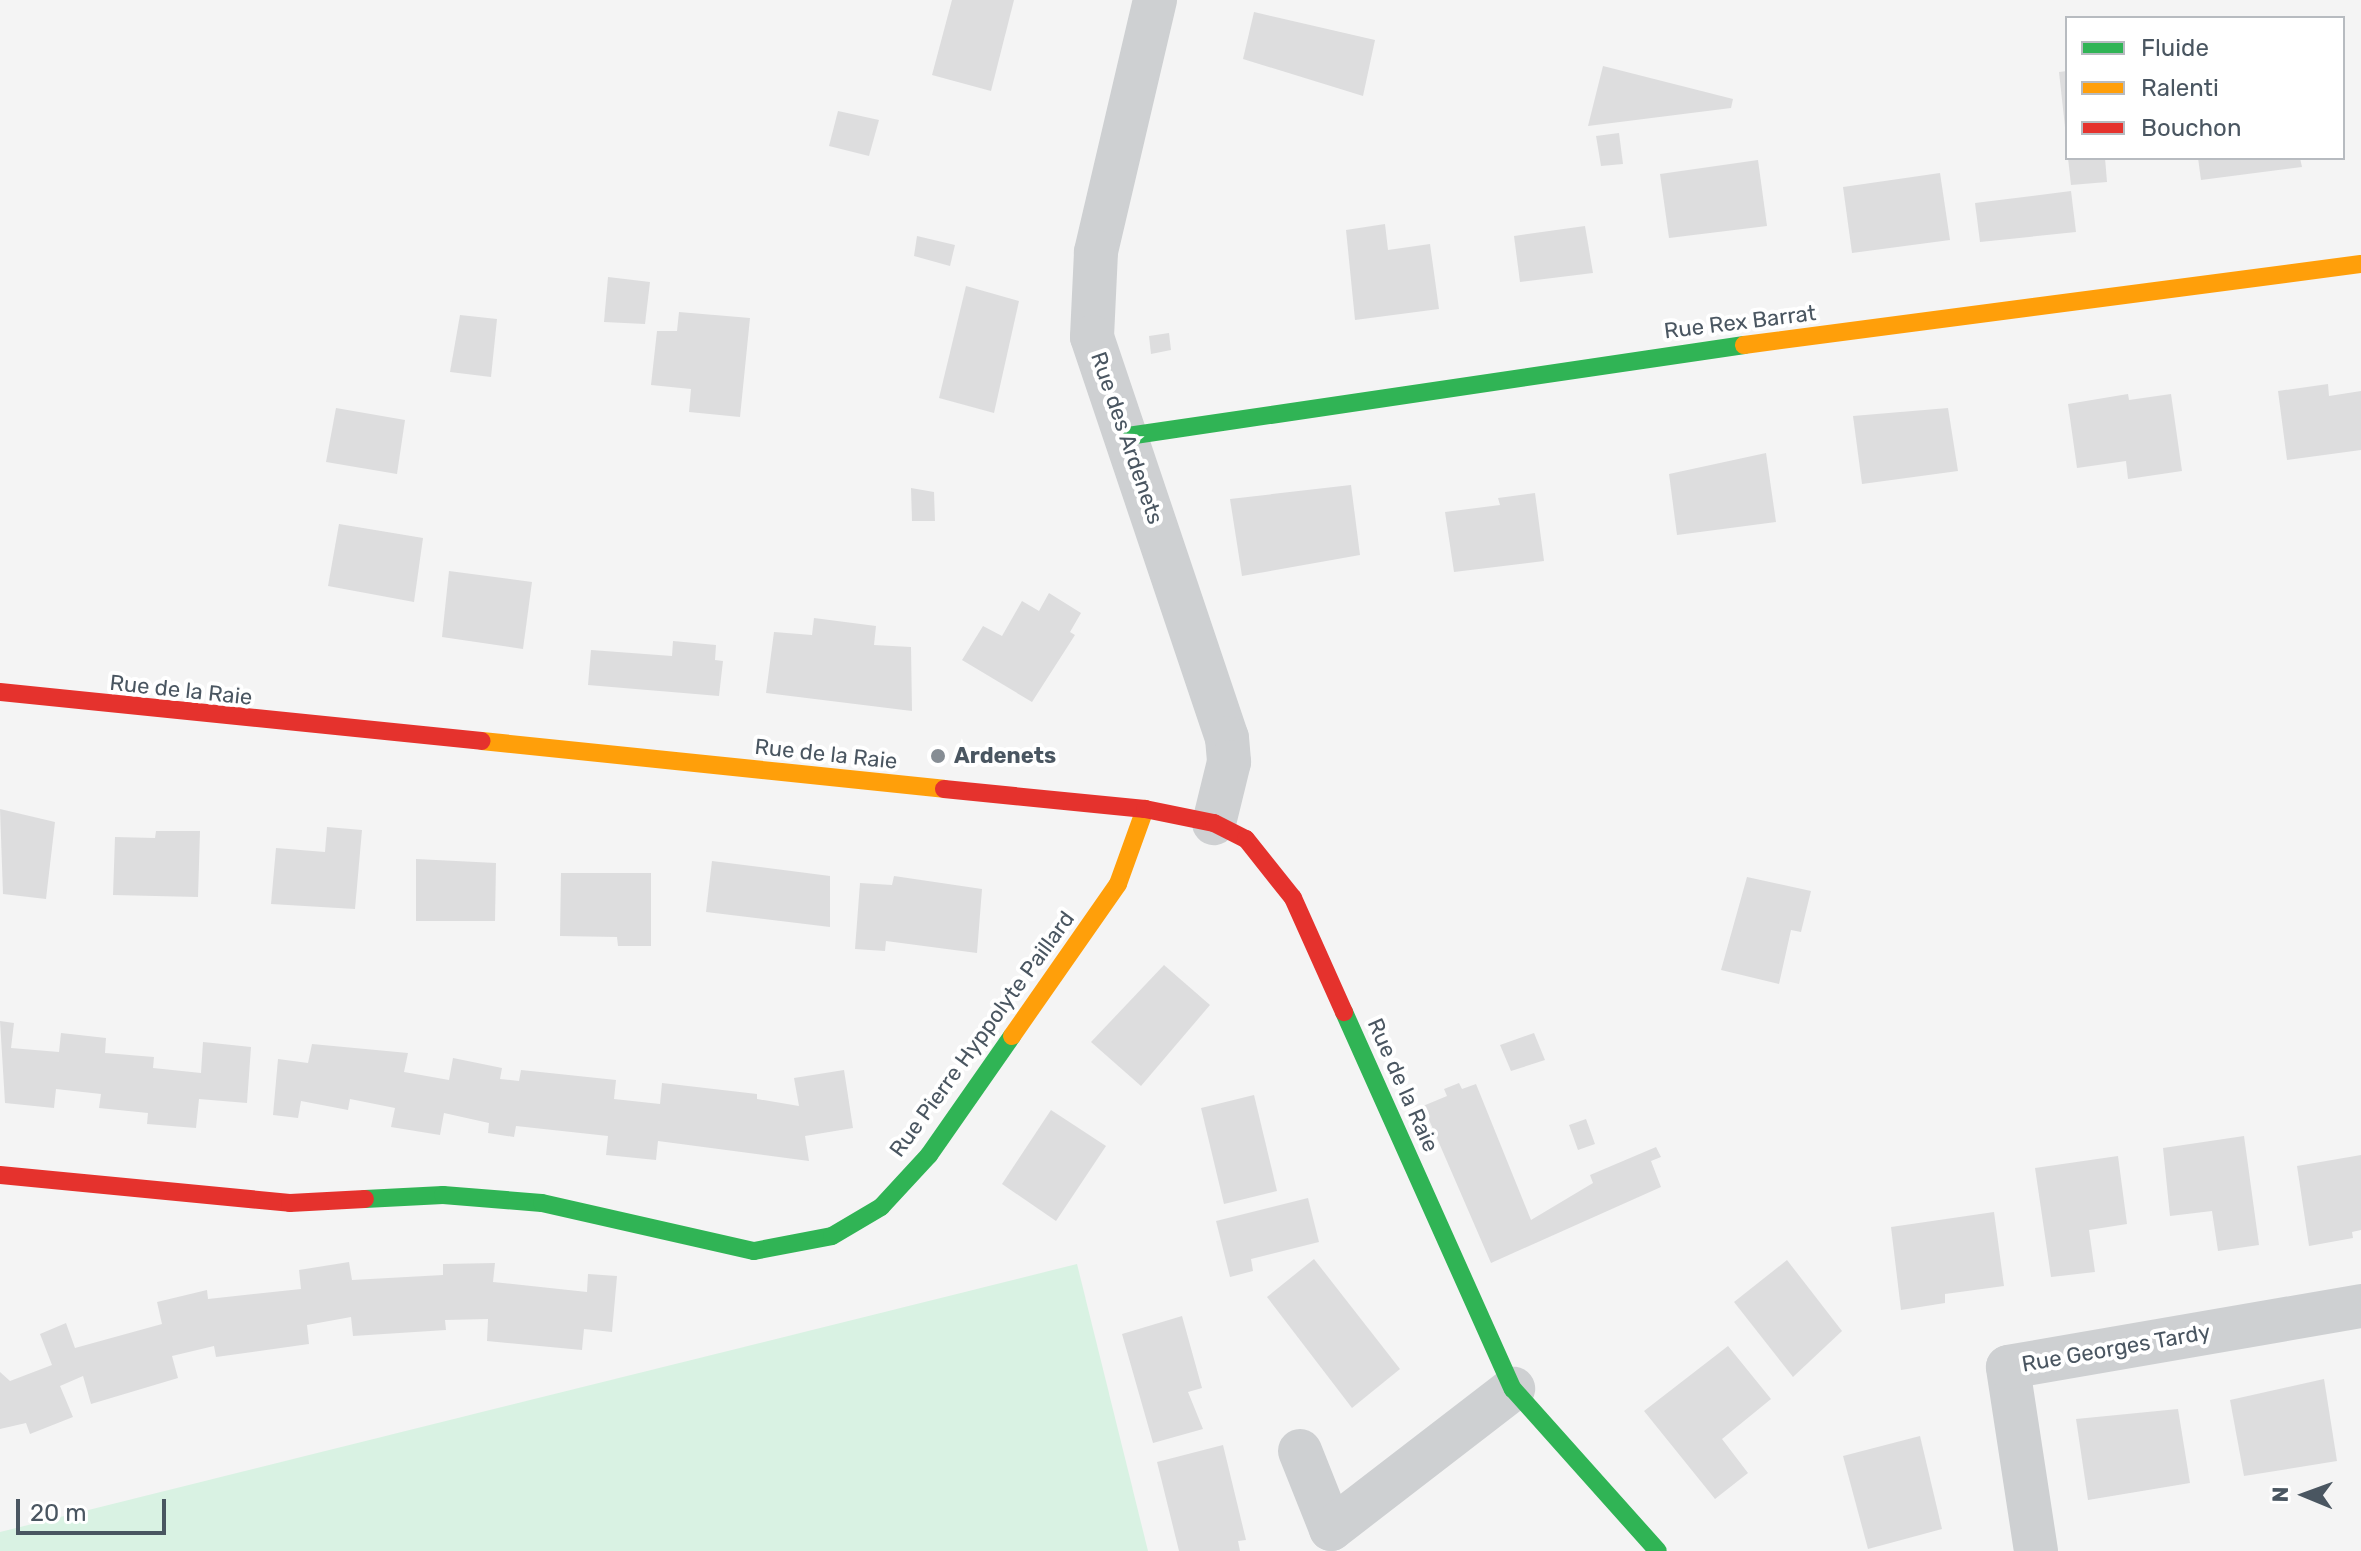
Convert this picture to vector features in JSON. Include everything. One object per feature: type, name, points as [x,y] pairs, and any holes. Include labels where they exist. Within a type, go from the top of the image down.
[{"type":"street","name":"Rue des Ardenets","points":[[1155,0],[1096,252],[1092,337],[1128,436],[1227,738],[1229,762],[1214,823]]},
{"type":"street","name":"Rue Rex Barrat","points":[[1128,436],[1556,370],[2361,264]]},
{"type":"street","name":"Rue de la Raie","points":[[0,692],[1145,809],[1214,823],[1246,839],[1293,898],[1513,1389],[1658,1551]]},
{"type":"street","name":"Rue Pierre Hyppolyte Paillard","points":[[0,1175],[290,1203],[443,1195],[542,1203],[754,1251],[832,1236],[881,1207],[929,1155],[1118,884],[1145,809]]},
{"type":"street","name":"Rue Georges Tardy","points":[[2036,1551],[2008,1367],[2361,1306]]},
{"type":"street","points":[[1300,1451],[1331,1529],[1513,1389]]},
{"type":"green space","points":[[1077,1264],[1148,1551],[0,1551],[0,1532]]},
{"type":"building","points":[[952,0],[1014,0],[991,91],[932,75]]},
{"type":"building","points":[[1254,12],[1375,40],[1363,96],[1243,59]]},
{"type":"building","points":[[1603,66],[1733,99],[1731,108],[1588,126]]},
{"type":"building","points":[[2065,71],[2065,127],[2059,72]]},
{"type":"building","points":[[838,111],[879,120],[869,156],[829,146]]},
{"type":"building","points":[[1619,133],[1623,164],[1601,166],[1596,136]]},
{"type":"building","points":[[1758,160],[1767,226],[1669,238],[1660,174]]},
{"type":"building","points":[[2068,160],[2105,160],[2107,182],[2071,185]]},
{"type":"building","points":[[2198,160],[2300,160],[2302,167],[2201,180]]},
{"type":"building","points":[[1940,173],[1950,240],[1852,253],[1843,187]]},
{"type":"building","points":[[2071,191],[2076,232],[1980,242],[1975,203]]},
{"type":"building","points":[[1385,224],[1388,250],[1430,244],[1439,309],[1355,320],[1346,230]]},
{"type":"building","points":[[1585,226],[1593,273],[1520,282],[1514,236]]},
{"type":"building","points":[[917,236],[955,245],[950,266],[914,256]]},
{"type":"building","points":[[608,277],[650,282],[645,324],[604,322]]},
{"type":"building","points":[[966,286],[1019,301],[994,413],[939,398]]},
{"type":"building","points":[[679,312],[750,318],[740,417],[689,412],[691,389],[651,385],[657,331],[677,331]]},
{"type":"building","points":[[460,315],[497,319],[491,377],[450,372]]},
{"type":"building","points":[[1169,333],[1171,350],[1151,354],[1149,336]]},
{"type":"building","points":[[2328,384],[2329,396],[2361,391],[2361,450],[2287,460],[2278,391]]},
{"type":"building","points":[[2128,394],[2129,400],[2171,394],[2182,471],[2128,479],[2126,461],[2077,468],[2068,404]]},
{"type":"building","points":[[336,408],[405,420],[397,474],[326,462]]},
{"type":"building","points":[[1948,408],[1958,471],[1862,484],[1853,416]]},
{"type":"building","points":[[1766,453],[1776,522],[1677,535],[1669,474]]},
{"type":"building","points":[[1351,485],[1360,555],[1242,576],[1230,499]]},
{"type":"building","points":[[911,488],[934,492],[935,521],[912,521]]},
{"type":"building","points":[[1535,493],[1544,561],[1454,572],[1445,512],[1500,505],[1498,498]]},
{"type":"building","points":[[339,524],[423,538],[414,602],[328,586]]},
{"type":"building","points":[[449,571],[532,582],[523,649],[442,637]]},
{"type":"building","points":[[1049,593],[1081,613],[1070,632],[1075,635],[1032,702],[962,660],[983,626],[1002,636],[1022,601],[1039,611]]},
{"type":"building","points":[[814,618],[876,626],[874,645],[911,647],[912,711],[766,693],[774,632],[812,635]]},
{"type":"building","points":[[673,641],[716,645],[715,660],[723,661],[719,696],[588,685],[591,650],[672,656]]},
{"type":"building","points":[[0,809],[55,822],[46,899],[3,894]]},
{"type":"building","points":[[327,827],[362,830],[355,909],[271,904],[276,848],[325,852]]},
{"type":"building","points":[[156,831],[200,831],[198,897],[113,895],[115,837],[155,838]]},
{"type":"building","points":[[416,859],[496,863],[495,921],[416,921]]},
{"type":"building","points":[[712,861],[830,876],[830,927],[706,912]]},
{"type":"building","points":[[561,873],[651,873],[651,946],[618,946],[617,937],[560,936]]},
{"type":"building","points":[[894,876],[982,889],[977,953],[886,941],[885,951],[855,949],[860,883],[892,885]]},
{"type":"building","points":[[1747,877],[1811,891],[1801,932],[1791,930],[1779,984],[1721,970]]},
{"type":"building","points":[[1164,965],[1210,1005],[1141,1086],[1091,1042]]},
{"type":"building","points":[[0,1021],[14,1023],[11,1048],[59,1052],[61,1033],[106,1038],[105,1053],[154,1057],[153,1068],[201,1073],[203,1042],[251,1047],[247,1103],[199,1099],[196,1128],[147,1124],[148,1113],[99,1108],[101,1094],[56,1089],[54,1108],[5,1103]]},
{"type":"building","points":[[1534,1033],[1545,1060],[1511,1071],[1500,1045]]},
{"type":"building","points":[[312,1044],[408,1053],[404,1072],[449,1080],[453,1058],[502,1068],[500,1079],[519,1081],[521,1070],[616,1080],[614,1099],[660,1104],[662,1083],[757,1094],[757,1099],[799,1106],[794,1078],[844,1070],[853,1128],[805,1136],[809,1161],[658,1141],[656,1160],[606,1155],[608,1136],[516,1126],[514,1137],[488,1133],[489,1123],[444,1113],[440,1135],[391,1127],[395,1108],[350,1099],[348,1110],[301,1101],[298,1118],[273,1115],[278,1059],[308,1063]]},
{"type":"building","points":[[1459,1083],[1462,1089],[1476,1084],[1531,1220],[1593,1183],[1590,1175],[1656,1147],[1661,1157],[1651,1161],[1661,1187],[1491,1263],[1423,1106],[1447,1096],[1444,1089]]},
{"type":"building","points":[[1254,1095],[1277,1191],[1224,1204],[1201,1108]]},
{"type":"building","points":[[1051,1110],[1106,1146],[1056,1221],[1002,1184]]},
{"type":"building","points":[[1586,1119],[1595,1144],[1578,1150],[1569,1125]]},
{"type":"building","points":[[2244,1136],[2259,1245],[2218,1251],[2212,1211],[2170,1216],[2163,1148]]},
{"type":"building","points":[[2361,1155],[2361,1230],[2352,1232],[2353,1238],[2309,1246],[2297,1166]]},
{"type":"building","points":[[2118,1156],[2127,1224],[2089,1230],[2095,1272],[2051,1277],[2035,1168]]},
{"type":"building","points":[[1308,1198],[1319,1242],[1251,1259],[1253,1271],[1230,1277],[1216,1221]]},
{"type":"building","points":[[1994,1212],[2004,1286],[1945,1294],[1945,1303],[1901,1310],[1891,1227]]},
{"type":"building","points":[[1314,1259],[1400,1369],[1352,1408],[1267,1297]]},
{"type":"building","points":[[1787,1260],[1842,1331],[1793,1377],[1734,1302]]},
{"type":"building","points":[[349,1262],[352,1280],[443,1275],[443,1264],[495,1263],[493,1282],[587,1292],[588,1274],[617,1276],[612,1332],[584,1329],[582,1350],[487,1341],[488,1319],[445,1320],[446,1330],[353,1336],[351,1317],[307,1325],[309,1344],[216,1357],[214,1346],[172,1356],[178,1378],[91,1404],[83,1376],[60,1386],[73,1417],[30,1434],[26,1423],[0,1429],[0,1372],[10,1381],[52,1365],[40,1334],[66,1323],[75,1348],[162,1324],[157,1302],[207,1290],[208,1299],[301,1289],[299,1270]]},
{"type":"building","points":[[1182,1316],[1202,1388],[1188,1392],[1203,1429],[1153,1443],[1122,1334]]},
{"type":"building","points":[[1728,1346],[1771,1399],[1722,1439],[1748,1473],[1715,1499],[1644,1411]]},
{"type":"building","points":[[2324,1379],[2337,1461],[2244,1476],[2230,1400]]},
{"type":"building","points":[[2178,1409],[2190,1483],[2088,1500],[2076,1419]]},
{"type":"building","points":[[1920,1436],[1942,1529],[1868,1549],[1843,1456]]},
{"type":"building","points":[[1223,1445],[1246,1540],[1238,1541],[1240,1551],[1179,1551],[1157,1462]]},
{"type":"traffic: fast","points":[[1128,436],[1744,345]]},
{"type":"traffic: fast","points":[[1344,1012],[1513,1389],[1658,1551]]},
{"type":"traffic: fast","points":[[365,1199],[443,1195],[542,1203],[754,1251],[832,1236],[881,1207],[929,1155],[1012,1036]]},
{"type":"traffic: slow","points":[[1744,345],[2361,264]]},
{"type":"traffic: slow","points":[[482,741],[944,789]]},
{"type":"traffic: slow","points":[[1012,1036],[1118,884],[1145,809]]},
{"type":"traffic: jam","points":[[0,692],[482,741]]},
{"type":"traffic: jam","points":[[944,789],[1145,809],[1214,823],[1246,839],[1293,898],[1344,1012]]},
{"type":"traffic: jam","points":[[0,1175],[290,1203],[365,1199]]},
{"type":"place","name":"Ardenets","points":[[938,756]]}]
